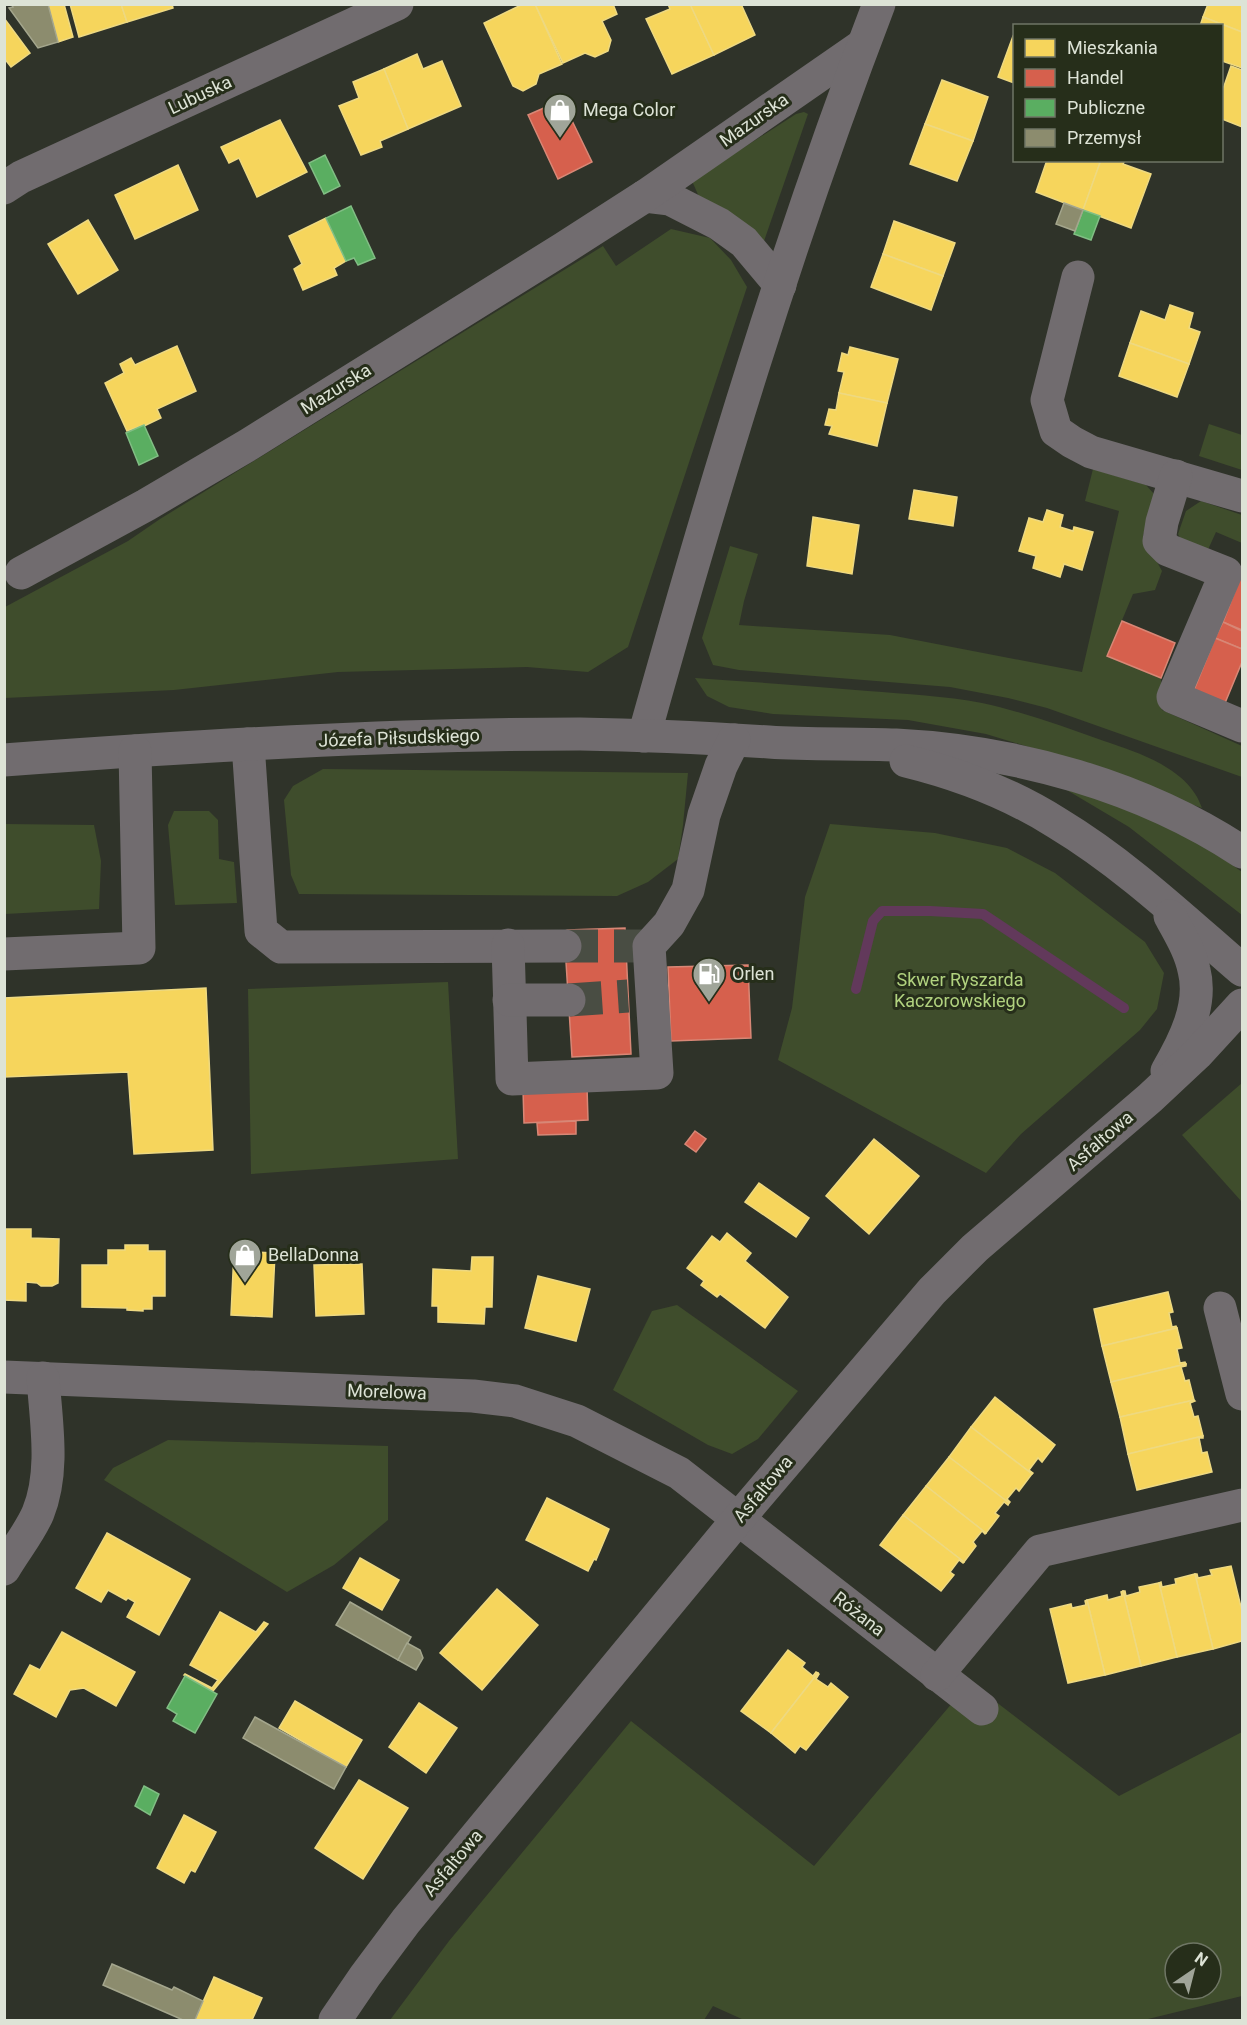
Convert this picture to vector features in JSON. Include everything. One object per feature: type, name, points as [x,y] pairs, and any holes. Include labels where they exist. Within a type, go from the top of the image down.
[{"type":"street","name":"Lubuska","points":[[4,188],[21,177],[397,4]]},
{"type":"street","points":[[644,736],[718,476],[812,187],[879,4]]},
{"type":"street","name":"Mazurska","points":[[21,573],[146,505],[248,445],[645,196],[863,45]]},
{"type":"street","points":[[645,196],[670,199],[719,225],[744,242],[780,285]]},
{"type":"street","points":[[1078,277],[1047,400],[1056,431],[1091,452],[1242,496]]},
{"type":"street","points":[[1176,476],[1162,522],[1160,542],[1168,550],[1226,573],[1173,697],[1242,726]]},
{"type":"street","name":"Józefa Piłsudskiego","points":[[4,760],[248,744],[581,734],[938,748],[1020,761],[1118,790],[1180,816],[1242,852]]},
{"type":"street","points":[[508,945],[512,1079],[657,1073],[640,995],[649,946],[669,924],[688,890],[704,814],[721,766],[734,740]]},
{"type":"street","points":[[248,744],[261,930],[281,947],[565,946]]},
{"type":"street","name":"Józefa Piłsudskiego","points":[[795,744],[891,757],[944,771],[1035,810],[1074,833],[1152,892],[1242,970]]},
{"type":"street","points":[[4,954],[139,948],[135,751]]},
{"type":"street","name":"Józefa Piłsudskiego","points":[[1205,829],[1242,837]]},
{"type":"street","name":"Józefa Piłsudskiego","points":[[1150,1098],[1181,1047],[1191,1022],[1196,986],[1195,972],[1184,942],[1168,912],[1152,892]]},
{"type":"street","points":[[509,1000],[569,1000]]},
{"type":"street","name":"Asfaltowa","points":[[335,2020],[364,1976],[406,1921],[818,1423],[947,1275],[975,1248],[1150,1098],[1197,1054],[1242,1005]]},
{"type":"street","points":[[1221,1308],[1242,1394]]},
{"type":"street","name":"Morelowa","points":[[4,1377],[473,1396],[515,1401],[577,1421],[679,1473],[738,1519]]},
{"type":"street","points":[[4,1569],[38,1514],[45,1488],[48,1446],[43,1378]]},
{"type":"street","points":[[938,1675],[1040,1551],[1242,1505]]},
{"type":"street","name":"Różana","points":[[738,1519],[982,1709]]},
{"type":"green space","points":[[804,112],[808,114],[763,244],[700,199],[692,181],[796,114]]},
{"type":"green space","points":[[671,229],[710,238],[731,260],[747,287],[628,647],[588,672],[527,667],[338,672],[174,690],[5,698],[5,607],[128,541],[160,519],[603,246],[616,266]]},
{"type":"green space","points":[[1209,424],[1242,435],[1242,470],[1199,456]]},
{"type":"green space","points":[[1093,469],[1146,485],[1154,494],[1143,536],[1162,571],[1155,590],[1133,594],[1107,656],[1161,678],[1162,710],[1242,746],[1242,777],[1047,708],[1008,698],[950,687],[739,670],[713,665],[702,638],[730,546],[758,554],[739,625],[890,635],[1082,672],[1119,511],[1085,501]]},
{"type":"green space","points":[[1201,501],[1242,515],[1242,543],[1216,532],[1206,554],[1183,544],[1178,534],[1186,511]]},
{"type":"green space","points":[[695,678],[925,696],[998,707],[1059,725],[1162,764],[1175,773],[1196,794],[1202,808],[986,734],[908,720],[773,714],[729,707],[707,696]]},
{"type":"green space","points":[[323,769],[688,773],[678,859],[648,882],[617,896],[299,894],[291,875],[284,800],[293,786]]},
{"type":"green space","points":[[1033,770],[1117,800],[1211,850],[1242,872],[1242,915],[1129,827]]},
{"type":"green space","points":[[174,811],[209,811],[218,820],[219,859],[234,862],[237,903],[175,905],[168,825]]},
{"type":"green space","points":[[4,824],[94,825],[101,861],[99,909],[5,914]]},
{"type":"green space","name":"Skwer Ryszarda Kaczorowskiego","points":[[830,824],[935,833],[1007,848],[1055,873],[1145,942],[1164,973],[1157,1009],[1140,1030],[1021,1134],[986,1173],[778,1060],[792,1008],[805,897]]},
{"type":"green space","points":[[448,982],[458,1159],[251,1174],[248,989]]},
{"type":"green space","points":[[1242,1083],[1242,1202],[1182,1135]]},
{"type":"green space","points":[[677,1305],[798,1391],[758,1439],[732,1454],[708,1445],[613,1390],[652,1311]]},
{"type":"green space","points":[[168,1440],[388,1446],[388,1520],[334,1565],[287,1592],[104,1480],[113,1468]]},
{"type":"green space","points":[[970,1682],[1119,1796],[1242,1732],[1242,1996],[1223,2001],[1223,1941],[1163,1941],[1163,2001],[1222,2001],[1144,2020],[744,2020],[713,2006],[704,2020],[390,2020],[449,1941],[631,1721],[814,1866]]},
{"type":"building: Mieszkania","points":[[48,4],[64,4],[73,37],[58,42]]},
{"type":"building: Mieszkania","points":[[70,4],[121,4],[127,22],[79,37]]},
{"type":"building: Mieszkania","points":[[121,4],[172,4],[173,8],[127,22]]},
{"type":"building: Mieszkania","points":[[523,4],[535,4],[562,64],[539,74],[536,84],[523,91],[513,86],[484,23]]},
{"type":"building: Mieszkania","points":[[535,4],[613,4],[617,14],[602,21],[611,40],[608,51],[595,57],[585,53],[563,63]]},
{"type":"building: Mieszkania","points":[[668,4],[690,4],[714,55],[672,74],[646,19],[670,9]]},
{"type":"building: Mieszkania","points":[[690,4],[741,4],[755,35],[714,55]]},
{"type":"building: Mieszkania","points":[[1208,4],[1242,4],[1242,32],[1223,24],[1203,17]]},
{"type":"building: Mieszkania","points":[[1203,17],[1221,24],[1201,24]]},
{"type":"building: Mieszkania","points":[[4,18],[30,53],[11,67],[4,58]]},
{"type":"building: Mieszkania","points":[[1223,25],[1242,32],[1242,68],[1223,61]]},
{"type":"building: Mieszkania","points":[[1013,36],[1013,83],[998,77]]},
{"type":"building: Mieszkania","points":[[417,54],[423,69],[442,61],[461,106],[408,129],[384,69]]},
{"type":"building: Mieszkania","points":[[1231,66],[1242,70],[1242,127],[1223,119],[1223,89]]},
{"type":"building: Mieszkania","points":[[384,69],[408,129],[380,141],[382,147],[361,155],[339,106],[359,98],[353,82]]},
{"type":"building: Mieszkania","points":[[942,80],[988,97],[973,141],[925,124]]},
{"type":"building: Mieszkania","points":[[280,120],[307,172],[257,197],[239,158],[229,163],[221,147]]},
{"type":"building: Mieszkania","points":[[925,124],[973,141],[957,181],[910,164]]},
{"type":"building: Mieszkania","points":[[1046,162],[1100,163],[1083,210],[1036,192]]},
{"type":"building: Mieszkania","points":[[1100,162],[1124,162],[1123,164],[1151,174],[1131,228],[1083,210]]},
{"type":"building: Mieszkania","points":[[178,165],[198,210],[135,239],[115,195]]},
{"type":"building: Mieszkania","points":[[326,218],[346,261],[334,268],[337,275],[303,290],[294,269],[302,264],[289,236]]},
{"type":"building: Mieszkania","points":[[88,220],[118,270],[78,294],[48,244]]},
{"type":"building: Mieszkania","points":[[894,221],[955,243],[943,276],[883,254]]},
{"type":"building: Mieszkania","points":[[883,254],[943,276],[931,310],[871,287]]},
{"type":"building: Mieszkania","points":[[1170,305],[1193,313],[1189,328],[1200,332],[1189,364],[1130,343],[1141,311],[1165,320]]},
{"type":"building: Mieszkania","points":[[1130,343],[1189,364],[1177,397],[1119,376]]},
{"type":"building: Mieszkania","points":[[177,346],[196,391],[157,409],[161,418],[127,431],[105,383],[124,373],[120,364],[131,358],[135,365]]},
{"type":"building: Mieszkania","points":[[850,347],[898,359],[887,403],[839,393],[844,372],[838,371],[842,353],[848,355]]},
{"type":"building: Mieszkania","points":[[839,393],[887,403],[877,446],[829,434],[832,426],[825,425],[829,409],[836,410]]},
{"type":"building: Mieszkania","points":[[914,490],[957,497],[953,526],[909,519]]},
{"type":"building: Mieszkania","points":[[1047,510],[1063,515],[1060,527],[1073,531],[1074,527],[1093,532],[1082,570],[1064,564],[1060,577],[1033,568],[1036,556],[1019,551],[1029,518],[1043,522]]},
{"type":"building: Mieszkania","points":[[813,517],[859,525],[852,574],[807,566]]},
{"type":"building: Mieszkania","points":[[206,988],[213,1150],[134,1154],[128,1072],[4,1077],[4,998]]},
{"type":"building: Mieszkania","points":[[874,1139],[919,1176],[869,1234],[826,1196]]},
{"type":"building: Mieszkania","points":[[759,1183],[809,1218],[796,1237],[745,1202]]},
{"type":"building: Mieszkania","points":[[4,1229],[31,1229],[31,1238],[59,1239],[58,1283],[52,1286],[41,1286],[37,1283],[26,1282],[26,1301],[4,1300]]},
{"type":"building: Mieszkania","points":[[727,1233],[751,1253],[745,1261],[788,1297],[765,1328],[720,1294],[717,1297],[701,1285],[704,1281],[687,1268],[712,1236],[720,1242]]},
{"type":"building: Mieszkania","points":[[125,1245],[148,1245],[148,1251],[165,1251],[165,1296],[152,1296],[152,1309],[143,1309],[143,1311],[127,1310],[127,1308],[82,1307],[82,1265],[108,1265],[108,1250],[125,1250]]},
{"type":"building: Mieszkania","points":[[234,1251],[275,1253],[272,1317],[231,1315]]},
{"type":"building: Mieszkania","points":[[472,1257],[493,1257],[492,1307],[485,1307],[484,1324],[438,1322],[438,1306],[432,1306],[433,1269],[471,1271]]},
{"type":"building: Mieszkania","points":[[362,1264],[364,1314],[316,1316],[314,1265]]},
{"type":"building: Mieszkania","points":[[538,1276],[590,1289],[576,1341],[525,1328]]},
{"type":"building: Mieszkania","points":[[1168,1292],[1173,1312],[1169,1313],[1172,1327],[1177,1328],[1102,1346],[1094,1309]]},
{"type":"building: Mieszkania","points":[[1177,1328],[1182,1348],[1177,1349],[1180,1363],[1185,1362],[1186,1364],[1111,1382],[1102,1346]]},
{"type":"building: Mieszkania","points":[[1186,1364],[1181,1367],[1185,1381],[1189,1380],[1194,1400],[1120,1417],[1111,1382]]},
{"type":"building: Mieszkania","points":[[995,1397],[1055,1445],[1042,1462],[1038,1458],[1029,1470],[1032,1474],[971,1427]]},
{"type":"building: Mieszkania","points":[[1194,1400],[1190,1403],[1194,1417],[1198,1416],[1203,1436],[1128,1454],[1120,1417]]},
{"type":"building: Mieszkania","points":[[971,1427],[1032,1474],[1019,1491],[1016,1488],[1007,1499],[1009,1503],[949,1457]]},
{"type":"building: Mieszkania","points":[[1203,1436],[1199,1438],[1202,1453],[1207,1452],[1212,1472],[1137,1490],[1128,1454]]},
{"type":"building: Mieszkania","points":[[949,1457],[1009,1503],[1008,1505],[1004,1502],[995,1513],[999,1516],[986,1533],[926,1486]]},
{"type":"building: Mieszkania","points":[[926,1486],[986,1533],[982,1531],[973,1542],[976,1546],[964,1562],[903,1515]]},
{"type":"building: Mieszkania","points":[[547,1498],[609,1529],[596,1560],[594,1559],[588,1571],[526,1540]]},
{"type":"building: Mieszkania","points":[[903,1515],[964,1562],[959,1560],[950,1572],[954,1575],[941,1591],[880,1545]]},
{"type":"building: Mieszkania","points":[[107,1533],[190,1579],[159,1635],[127,1617],[135,1602],[128,1598],[126,1600],[108,1590],[101,1602],[76,1588]]},
{"type":"building: Mieszkania","points":[[360,1558],[399,1580],[382,1610],[343,1588]]},
{"type":"building: Mieszkania","points":[[1231,1566],[1242,1611],[1242,1641],[1213,1649],[1195,1574],[1198,1578],[1212,1575],[1210,1570]]},
{"type":"building: Mieszkania","points":[[1195,1574],[1213,1649],[1177,1657],[1159,1583],[1161,1582],[1162,1587],[1176,1584],[1175,1579]]},
{"type":"building: Mieszkania","points":[[1159,1583],[1177,1657],[1141,1666],[1123,1591],[1126,1596],[1140,1592],[1139,1587]]},
{"type":"building: Mieszkania","points":[[497,1589],[538,1625],[482,1690],[440,1653]]},
{"type":"building: Mieszkania","points":[[1123,1591],[1141,1666],[1105,1675],[1087,1600],[1107,1595],[1108,1600],[1122,1596]]},
{"type":"building: Mieszkania","points":[[1087,1600],[1105,1675],[1068,1683],[1050,1609],[1071,1604],[1072,1608],[1086,1605]]},
{"type":"building: Mieszkania","points":[[220,1612],[256,1632],[264,1622],[268,1624],[213,1691],[184,1675],[212,1688],[218,1680],[190,1665]]},
{"type":"building: Mieszkania","points":[[62,1632],[135,1672],[116,1706],[84,1688],[70,1690],[56,1717],[14,1694],[30,1665],[40,1670]]},
{"type":"building: Mieszkania","points":[[788,1650],[805,1663],[802,1667],[813,1676],[816,1672],[818,1673],[771,1733],[741,1711]]},
{"type":"building: Mieszkania","points":[[818,1673],[816,1679],[828,1687],[831,1683],[848,1697],[806,1750],[800,1746],[795,1753],[771,1733]]},
{"type":"building: Mieszkania","points":[[295,1701],[362,1740],[346,1767],[279,1728]]},
{"type":"building: Mieszkania","points":[[419,1703],[457,1728],[426,1773],[389,1747]]},
{"type":"building: Mieszkania","points":[[359,1780],[408,1808],[363,1879],[315,1848]]},
{"type":"building: Mieszkania","points":[[184,1815],[216,1832],[195,1872],[191,1870],[184,1883],[157,1868]]},
{"type":"building: Mieszkania","points":[[214,1977],[262,1998],[252,2020],[195,2020]]},
{"type":"building: Handel","name":"Mega Color","points":[[562,100],[592,162],[558,179],[528,115]]},
{"type":"building: Handel","points":[[1242,573],[1242,630],[1223,622]]},
{"type":"building: Handel","points":[[1122,621],[1175,643],[1161,678],[1107,656]]},
{"type":"building: Handel","points":[[1223,622],[1242,631],[1242,649],[1215,638]]},
{"type":"building: Handel","points":[[1215,638],[1242,649],[1242,662],[1225,703],[1194,690]]},
{"type":"building: Handel","points":[[625,928],[631,1054],[572,1057],[565,946],[567,930]]},
{"type":"building: Handel","name":"Orlen","points":[[748,965],[751,1038],[671,1041],[668,967]]},
{"type":"building: Handel","points":[[587,1087],[588,1120],[524,1123],[523,1090]]},
{"type":"building: Handel","points":[[576,1121],[576,1134],[538,1135],[537,1123]]},
{"type":"building: Handel","points":[[695,1131],[706,1139],[696,1152],[685,1144]]},
{"type":"building: Publiczne","points":[[325,155],[340,186],[324,194],[309,163]]},
{"type":"building: Publiczne","points":[[351,206],[375,258],[358,265],[354,258],[346,261],[326,218]]},
{"type":"building: Publiczne","points":[[1083,210],[1100,216],[1091,240],[1074,234]]},
{"type":"building: Publiczne","points":[[144,425],[158,456],[139,465],[126,433]]},
{"type":"building: Publiczne","points":[[185,1676],[217,1694],[195,1733],[173,1721],[177,1714],[167,1708]]},
{"type":"building: Publiczne","points":[[144,1786],[159,1794],[150,1815],[135,1806]]},
{"type":"building: Przemysł","points":[[11,4],[48,4],[58,42],[38,48],[9,8],[13,7]]},
{"type":"building: Przemysł","points":[[1064,203],[1083,210],[1075,231],[1056,224]]},
{"type":"building: Przemysł","points":[[350,1602],[411,1637],[398,1660],[336,1625]]},
{"type":"building: Przemysł","points":[[407,1643],[420,1650],[423,1658],[416,1670],[398,1660]]},
{"type":"building: Przemysł","points":[[255,1717],[346,1767],[334,1789],[243,1738]]},
{"type":"building: Przemysł","points":[[112,1964],[172,1990],[174,1987],[203,2001],[195,2020],[183,2020],[103,1985]]},
{"type":"waterway","points":[[856,989],[873,921],[882,911],[983,914],[1124,1008]]},
{"type":"tunnel","points":[[565,946],[649,946]]},
{"type":"tunnel","points":[[569,1000],[628,996]]},
{"type":"place","name":"Mega Color","points":[[560,139]]},
{"type":"place","name":"Orlen","points":[[709,1003]]},
{"type":"place","name":"BellaDonna","points":[[245,1284]]}]
